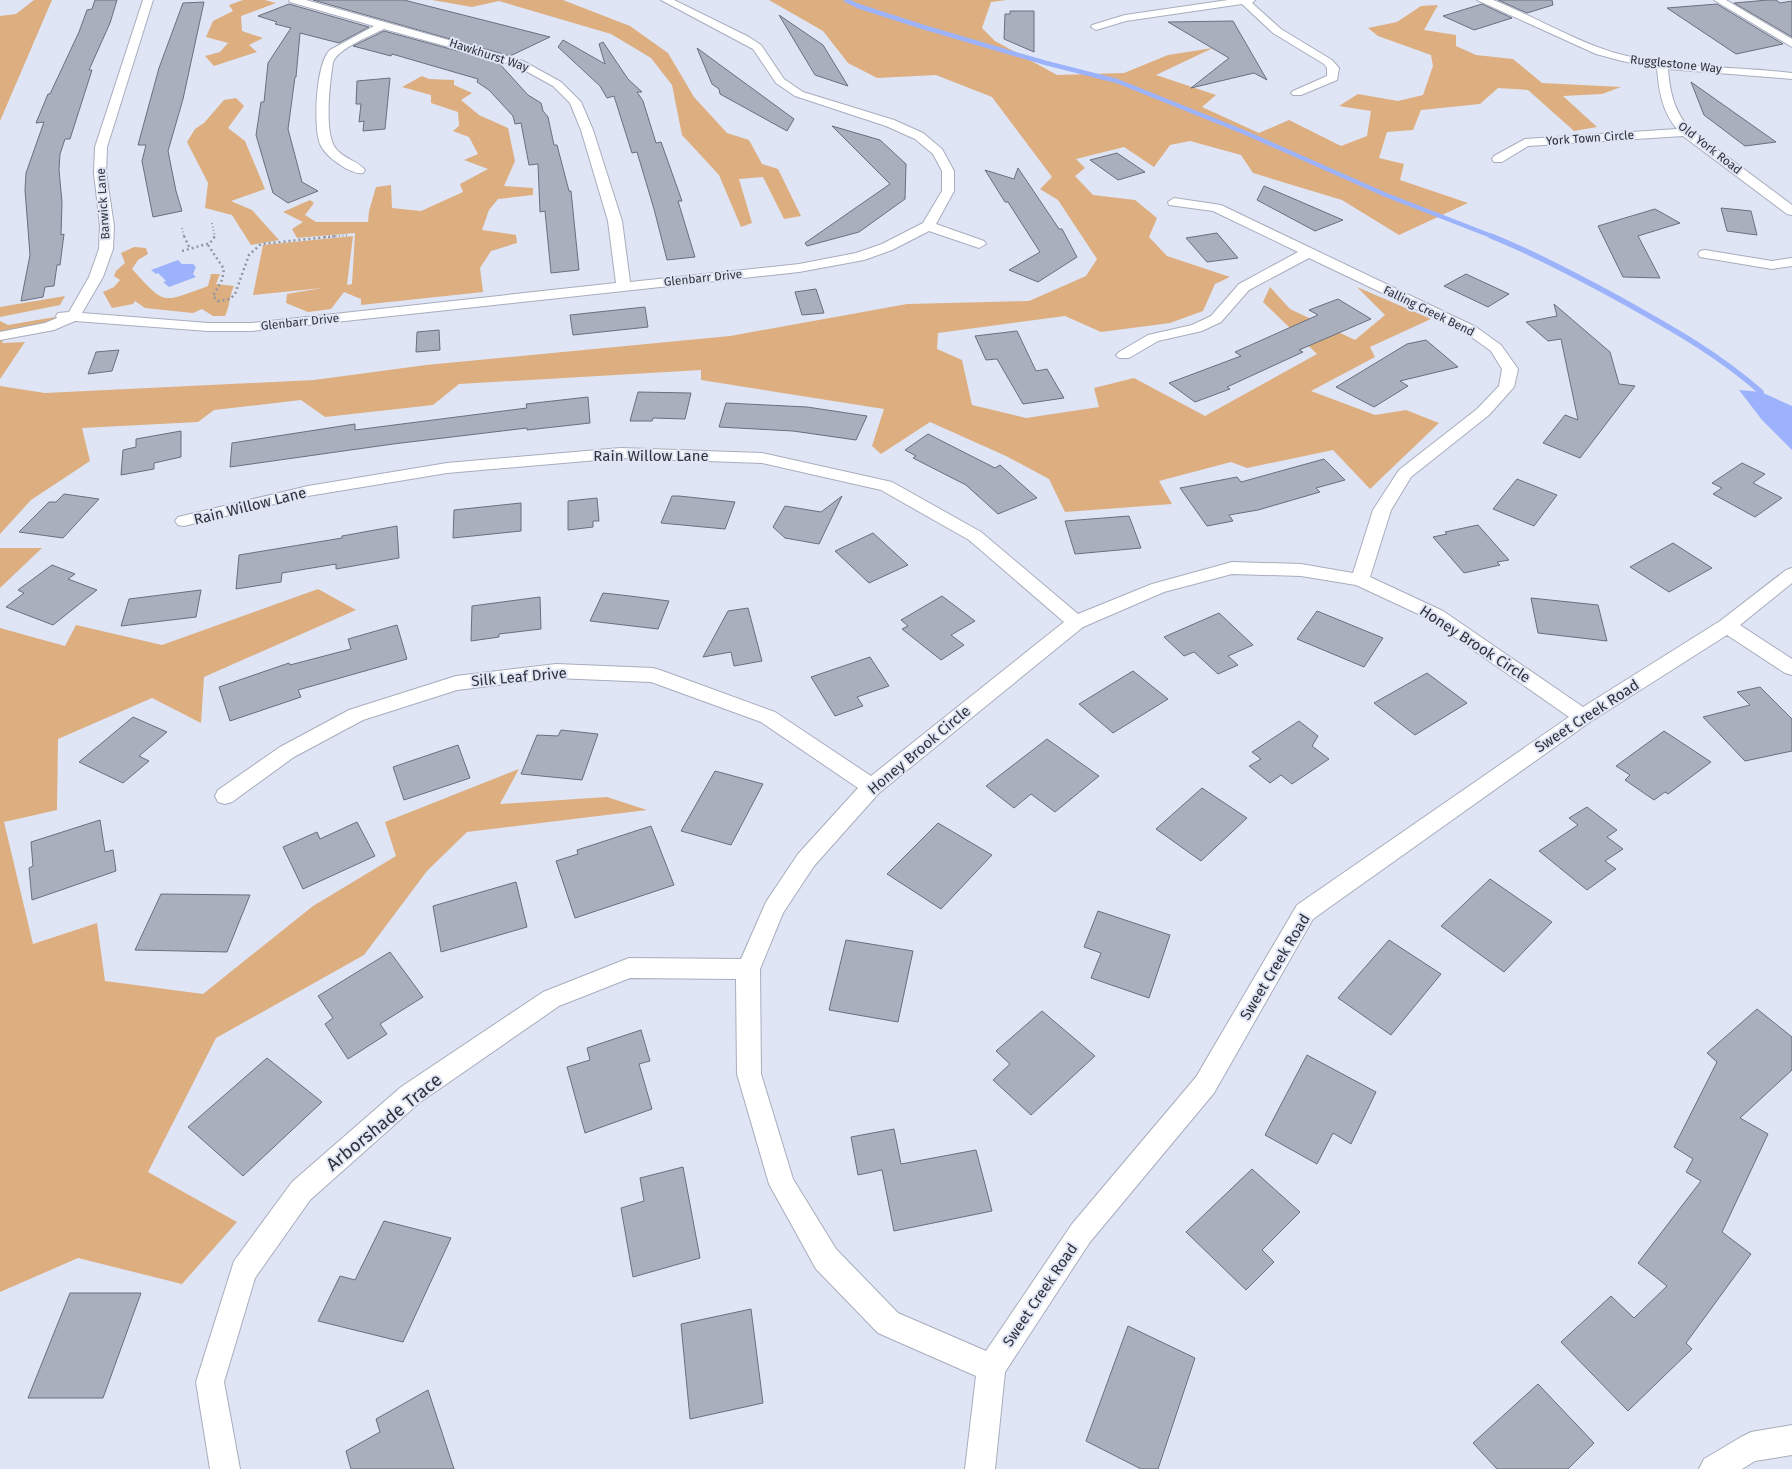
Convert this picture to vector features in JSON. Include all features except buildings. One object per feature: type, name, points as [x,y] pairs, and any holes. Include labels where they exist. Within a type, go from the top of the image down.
[{"type":"street","name":"Barwick Lane","points":[[73,317],[96,277],[106,249],[107,226],[100,173],[101,147],[148,0]]},
{"type":"street","name":"Hawkhurst Way","points":[[294,0],[519,63],[557,84],[575,102],[581,113],[615,221],[624,287]]},
{"type":"street","points":[[666,0],[757,47],[780,81],[799,94],[890,123],[919,136],[938,152],[948,171],[948,191],[928,226],[979,244]]},
{"type":"street","points":[[1096,28],[1125,18],[1250,0]]},
{"type":"street","name":"Rugglestone Way","points":[[1482,0],[1539,24],[1574,43],[1622,58],[1662,65],[1792,76]]},
{"type":"street","points":[[1719,0],[1792,44]]},
{"type":"street","points":[[1244,1],[1277,31],[1328,62],[1334,68],[1333,78],[1297,93]]},
{"type":"street","points":[[359,170],[338,158],[326,144],[322,118],[326,73],[330,56],[383,25]]},
{"type":"street","name":"Old York Road","points":[[1662,65],[1665,100],[1674,119],[1686,132],[1792,211]]},
{"type":"street","name":"York Town Circle","points":[[1498,159],[1525,143],[1686,132]]},
{"type":"street","name":"Falling Creek Bend","points":[[1174,202],[1216,208],[1471,330],[1496,348],[1510,369],[1506,387],[1483,412],[1405,474],[1382,510],[1360,580]]},
{"type":"street","name":"Glenbarr Drive","points":[[0,323],[50,315],[208,327],[252,327],[799,268],[859,257],[887,247],[928,226]]},
{"type":"street","points":[[1124,355],[1153,338],[1197,328],[1216,318],[1244,286],[1307,253]]},
{"type":"street","points":[[1705,254],[1772,265],[1792,262]]},
{"type":"street","name":"Glenbarr Drive","points":[[0,336],[49,326],[73,317]]},
{"type":"street","name":"Rain Willow Lane","points":[[184,522],[308,491],[447,468],[621,453],[762,458],[886,486],[975,536],[1076,622]]},
{"type":"street","name":"Honey Brook Circle","points":[[991,1368],[888,1323],[826,1259],[782,1184],[750,1074],[748,969],[774,909],[806,860],[872,787],[1076,622],[1158,588],[1232,568],[1301,570],[1360,580],[1436,615],[1583,717]]},
{"type":"street","name":"Sweet Creek Road","points":[[980,1469],[991,1368],[1081,1232],[1205,1085],[1305,912],[1583,717],[1727,626],[1792,574]]},
{"type":"street","points":[[1727,626],[1792,668]]},
{"type":"street","name":"Silk Leaf Drive","points":[[225,796],[287,752],[356,715],[456,683],[556,671],[653,675],[768,717],[872,787]]},
{"type":"street","name":"Arborshade Trace","points":[[225,1469],[210,1382],[244,1271],[301,1190],[410,1096],[551,999],[630,968],[748,969]]},
{"type":"street","points":[[1714,1469],[1750,1447],[1792,1440]]},
{"type":"path","points":[[182,251],[208,245],[216,238],[212,222]]},
{"type":"path","points":[[182,228],[185,242],[190,249]]},
{"type":"path","points":[[208,245],[222,263],[224,272],[213,296],[218,301],[224,301],[235,294],[249,255],[261,244],[349,235]]},
{"type":"shaded area","points":[[34,0],[52,0],[0,121],[0,16],[16,14]]},
{"type":"shaded area","points":[[243,0],[265,0],[276,3],[241,16],[242,31],[263,38],[249,45],[257,52],[214,66],[205,56],[220,52],[228,43],[206,37],[213,21],[233,11],[229,5]]},
{"type":"shaded area","points":[[432,0],[563,0],[630,26],[668,53],[694,97],[727,133],[749,140],[762,164],[778,169],[801,216],[784,219],[763,177],[739,179],[752,223],[741,227],[719,175],[682,135],[672,85],[651,58],[611,34],[499,1],[472,7]]},
{"type":"shaded area","points":[[769,0],[1007,0],[991,2],[982,28],[995,41],[1057,75],[1124,73],[1168,55],[1213,48],[1156,75],[1216,95],[1202,107],[1259,133],[1289,120],[1341,146],[1367,136],[1371,111],[1339,106],[1358,94],[1398,101],[1423,95],[1433,66],[1431,55],[1378,36],[1368,28],[1397,22],[1421,6],[1438,5],[1424,30],[1456,35],[1456,46],[1476,55],[1513,59],[1542,83],[1621,87],[1602,94],[1563,96],[1597,127],[1574,131],[1528,90],[1498,88],[1480,104],[1421,110],[1413,130],[1387,132],[1379,158],[1404,164],[1400,180],[1468,203],[1399,235],[1342,200],[1253,173],[1241,155],[1190,141],[1170,145],[1154,167],[1124,147],[1076,159],[1085,168],[1075,176],[1093,195],[1135,200],[1157,218],[1149,237],[1167,256],[1230,277],[1215,284],[1203,311],[1170,323],[1101,332],[1065,316],[938,333],[937,349],[962,360],[972,405],[1026,418],[1099,407],[1094,388],[1134,378],[1205,416],[1317,354],[1263,302],[1270,287],[1290,309],[1355,340],[1385,315],[1357,287],[1431,319],[1370,347],[1375,357],[1311,391],[1375,415],[1406,410],[1439,423],[1370,489],[1333,450],[1247,468],[1231,462],[1159,481],[1172,504],[1065,512],[1049,479],[1006,456],[930,422],[881,454],[872,446],[884,409],[701,380],[701,370],[459,384],[433,405],[325,417],[301,400],[214,410],[198,422],[82,428],[90,461],[31,500],[0,534],[0,386],[45,393],[314,380],[426,365],[730,336],[907,304],[1029,301],[1086,276],[1097,259],[1058,200],[1040,189],[1052,177],[992,97],[936,75],[877,78],[848,63],[823,31]]},
{"type":"shaded area","points":[[422,76],[429,79],[454,80],[454,85],[472,93],[461,100],[479,115],[508,128],[515,161],[504,186],[533,188],[533,195],[498,199],[489,210],[482,230],[516,235],[517,243],[491,251],[480,268],[483,292],[361,305],[361,299],[344,292],[331,309],[308,312],[286,303],[287,294],[322,288],[253,295],[263,245],[353,236],[347,285],[352,284],[355,233],[297,238],[292,229],[303,222],[283,212],[310,200],[314,203],[305,215],[316,222],[368,222],[376,187],[391,185],[392,208],[421,211],[463,192],[460,184],[488,169],[464,160],[478,154],[469,137],[453,131],[459,126],[458,112],[431,103],[431,95],[402,87]]},
{"type":"shaded area","points":[[236,98],[244,106],[228,128],[245,141],[265,189],[231,201],[252,210],[279,240],[251,245],[232,215],[205,208],[208,183],[187,142],[195,129],[204,123],[224,100]]},
{"type":"shaded area","points":[[134,247],[146,248],[148,254],[138,260],[132,269],[152,290],[165,298],[181,296],[208,286],[211,274],[220,274],[216,284],[234,286],[225,316],[213,316],[202,309],[193,313],[145,308],[135,301],[133,304],[112,308],[103,292],[114,287],[120,280],[114,276],[116,271],[125,263],[121,253]]},
{"type":"shaded area","points":[[65,296],[60,305],[0,317],[0,307]]},
{"type":"shaded area","points":[[55,317],[55,321],[8,330],[2,343],[25,342],[0,379],[0,321],[8,325]]},
{"type":"shaded area","points":[[0,548],[42,548],[0,588]]},
{"type":"shaded area","points":[[318,589],[356,610],[204,677],[201,723],[152,698],[58,739],[57,810],[4,822],[33,944],[97,923],[105,981],[203,994],[313,906],[396,856],[385,822],[519,769],[500,804],[607,797],[647,810],[467,832],[427,871],[364,955],[216,1038],[148,1172],[237,1222],[182,1284],[78,1258],[0,1292],[0,628],[65,646],[76,625],[162,645]]},
{"type":"water","points":[[178,260],[182,264],[193,264],[196,267],[193,274],[196,277],[169,287],[163,282],[166,281],[158,273],[156,274],[151,270]]},
{"type":"water","points":[[1739,390],[1761,392],[1792,406],[1792,450],[1762,420]]},
{"type":"waterway","points":[[846,0],[858,6],[923,27],[1046,63],[1117,81],[1246,133],[1386,195],[1494,237]]},
{"type":"waterway","points":[[1491,236],[1557,266],[1658,321],[1694,342],[1745,378],[1761,392]]}]
